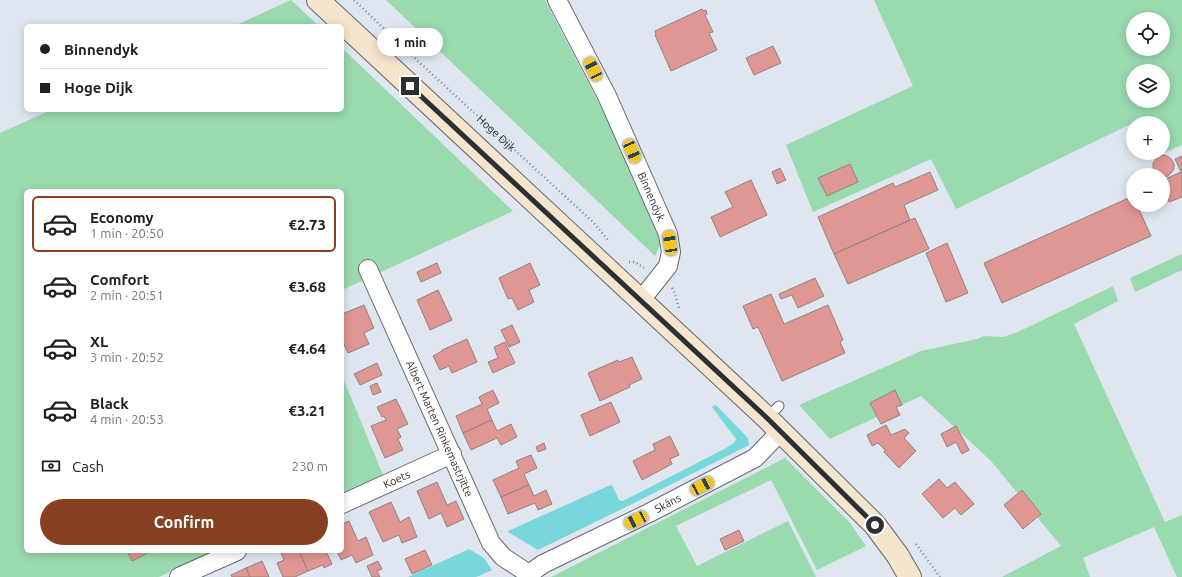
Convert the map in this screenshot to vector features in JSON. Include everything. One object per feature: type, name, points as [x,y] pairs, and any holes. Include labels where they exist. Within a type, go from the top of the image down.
[{"type":"main road","points":[[318,0],[344,24]]},
{"type":"main road","points":[[344,24],[641,300],[775,419],[875,525],[898,556],[910,577]]},
{"type":"street","name":"Binnendyk","points":[[557,0],[607,96],[668,234],[671,252],[668,266],[641,300]]},
{"type":"street","name":"Albert Marten Rinkemastrjitte","points":[[368,269],[491,543],[503,557],[528,576]]},
{"type":"street","name":"Skâns","points":[[528,576],[543,564],[649,513],[755,458],[775,419]]},
{"type":"street","name":"Koets","points":[[344,503],[452,454]]},
{"type":"street","points":[[179,577],[233,553]]},
{"type":"path","name":"Hoge Dijk","points":[[354,0],[593,222],[612,246]]},
{"type":"green space","points":[[291,0],[317,24],[238,24]]},
{"type":"green space","points":[[386,0],[545,0],[628,159],[663,239],[655,256]]},
{"type":"green space","points":[[874,0],[1182,0],[1182,145],[1170,150],[1170,116],[1126,116],[1126,126],[956,209],[931,159],[813,212],[786,145],[913,86]]},
{"type":"green space","points":[[344,50],[513,211],[344,289],[344,189],[24,189],[24,553],[212,553],[159,577],[0,577],[0,133],[47,112],[344,112]]},
{"type":"green space","points":[[1182,254],[1182,270],[1135,292],[1130,278]]},
{"type":"green space","points":[[1113,286],[1118,301],[1074,324],[1165,522],[1182,515],[1182,577],[1177,577],[1154,527],[1083,558],[1090,577],[1002,577],[1061,546],[991,461],[921,396],[830,439],[799,405],[921,351],[977,339],[984,336],[1003,337],[1018,332]]},
{"type":"green space","points":[[344,381],[383,475],[344,493]]},
{"type":"green space","points":[[785,458],[850,523],[866,546],[817,570],[771,480],[676,526],[697,566],[788,521],[816,577],[551,577]]},
{"type":"water","points":[[714,405],[717,406],[748,438],[749,445],[538,550],[508,532],[608,486],[612,485],[619,500],[623,501],[726,448],[734,443],[736,439],[712,407]]},
{"type":"water","points":[[469,549],[484,558],[492,570],[476,577],[408,577]]},
{"type":"building","points":[[702,9],[703,11],[706,10],[707,14],[705,15],[713,32],[709,33],[717,50],[671,71],[655,35],[655,31]]},
{"type":"building","points":[[773,46],[781,63],[754,75],[746,58]]},
{"type":"building","points":[[1182,156],[1182,197],[1170,202],[1170,177],[1181,172],[1175,159]]},
{"type":"building","points":[[1170,158],[1174,164],[1174,169],[1170,174],[1170,168],[1153,168],[1153,163],[1155,160],[1170,160]]},
{"type":"building","points":[[850,164],[858,182],[827,196],[818,178]]},
{"type":"building","points":[[780,168],[786,180],[777,184],[772,172]]},
{"type":"building","points":[[930,172],[938,190],[904,205],[910,220],[834,254],[818,217],[893,183],[895,187]]},
{"type":"building","points":[[751,180],[767,215],[720,237],[711,217],[733,207],[725,192]]},
{"type":"building","points":[[1126,199],[1126,212],[1140,212],[1151,236],[1002,303],[984,263]]},
{"type":"building","points":[[915,218],[929,249],[848,284],[834,254]]},
{"type":"building","points":[[947,243],[968,293],[946,302],[926,253]]},
{"type":"building","points":[[437,263],[441,273],[421,282],[417,272]]},
{"type":"building","points":[[530,263],[540,285],[529,290],[534,302],[518,310],[512,298],[508,299],[499,278]]},
{"type":"building","points":[[815,278],[824,296],[798,308],[792,295],[781,299],[779,294]]},
{"type":"building","points":[[438,290],[452,320],[430,330],[417,300]]},
{"type":"building","points":[[771,294],[784,324],[828,305],[843,340],[840,342],[845,353],[782,381],[758,327],[753,329],[743,306]]},
{"type":"building","points":[[364,305],[374,328],[364,333],[369,344],[348,353],[344,344],[344,313]]},
{"type":"building","points":[[512,325],[520,342],[509,347],[501,330]]},
{"type":"building","points":[[467,339],[477,362],[452,373],[449,366],[440,370],[433,356],[442,350]]},
{"type":"building","points":[[505,342],[515,363],[493,373],[488,362],[498,358],[494,347]]},
{"type":"building","points":[[632,357],[642,379],[629,385],[630,387],[600,401],[588,373],[618,360],[619,362]]},
{"type":"building","points":[[377,363],[382,375],[360,385],[354,374]]},
{"type":"building","points":[[377,383],[381,392],[373,395],[370,386]]},
{"type":"building","points":[[493,390],[499,403],[487,409],[492,420],[463,433],[456,416],[482,404],[479,397]]},
{"type":"building","points":[[895,390],[902,405],[896,407],[900,415],[881,424],[870,403]]},
{"type":"building","points":[[396,399],[408,424],[397,429],[401,437],[398,439],[403,450],[385,458],[371,426],[386,420],[384,416],[382,417],[377,407]]},
{"type":"building","points":[[611,402],[620,422],[590,436],[581,415]]},
{"type":"building","points":[[492,420],[497,431],[511,424],[517,437],[501,445],[497,438],[471,450],[463,433]]},
{"type":"building","points":[[886,425],[891,435],[905,429],[909,433],[904,438],[916,451],[899,468],[878,443],[872,446],[867,435]]},
{"type":"building","points":[[956,426],[969,450],[962,454],[956,442],[947,447],[941,434]]},
{"type":"building","points":[[670,436],[679,455],[670,459],[672,464],[642,480],[633,461],[655,450],[653,444]]},
{"type":"building","points":[[544,443],[546,449],[538,452],[536,447]]},
{"type":"building","points":[[531,455],[537,468],[524,474],[529,485],[501,497],[493,480],[519,468],[516,461]]},
{"type":"building","points":[[939,479],[947,488],[955,482],[974,504],[961,515],[955,508],[943,518],[922,494]]},
{"type":"building","points":[[437,482],[447,505],[456,501],[464,519],[447,527],[441,513],[429,519],[417,491]]},
{"type":"building","points":[[529,485],[534,496],[546,490],[552,504],[538,510],[535,503],[508,514],[501,497]]},
{"type":"building","points":[[1022,490],[1041,514],[1023,529],[1004,505]]},
{"type":"building","points":[[391,502],[400,522],[409,517],[417,537],[402,543],[399,535],[383,542],[369,512]]},
{"type":"building","points":[[349,521],[358,541],[366,537],[373,555],[356,563],[352,555],[341,560],[338,553],[344,553],[344,523]]},
{"type":"building","points":[[739,530],[744,541],[725,550],[720,539]]},
{"type":"building","points":[[425,550],[432,565],[412,574],[405,559]]},
{"type":"building","points":[[128,553],[148,553],[132,561]]},
{"type":"building","points":[[281,553],[300,553],[308,571],[295,577],[283,577],[277,563],[284,560]]},
{"type":"building","points":[[300,553],[327,553],[332,564],[324,568],[323,565],[308,571]]},
{"type":"building","points":[[262,561],[269,577],[250,577],[246,568]]},
{"type":"building","points":[[378,561],[382,569],[377,571],[380,577],[372,577],[367,566]]},
{"type":"building","points":[[246,568],[250,577],[232,577],[231,575]]},
{"type":"route","points":[[410,86],[767,418],[875,525]]}]
